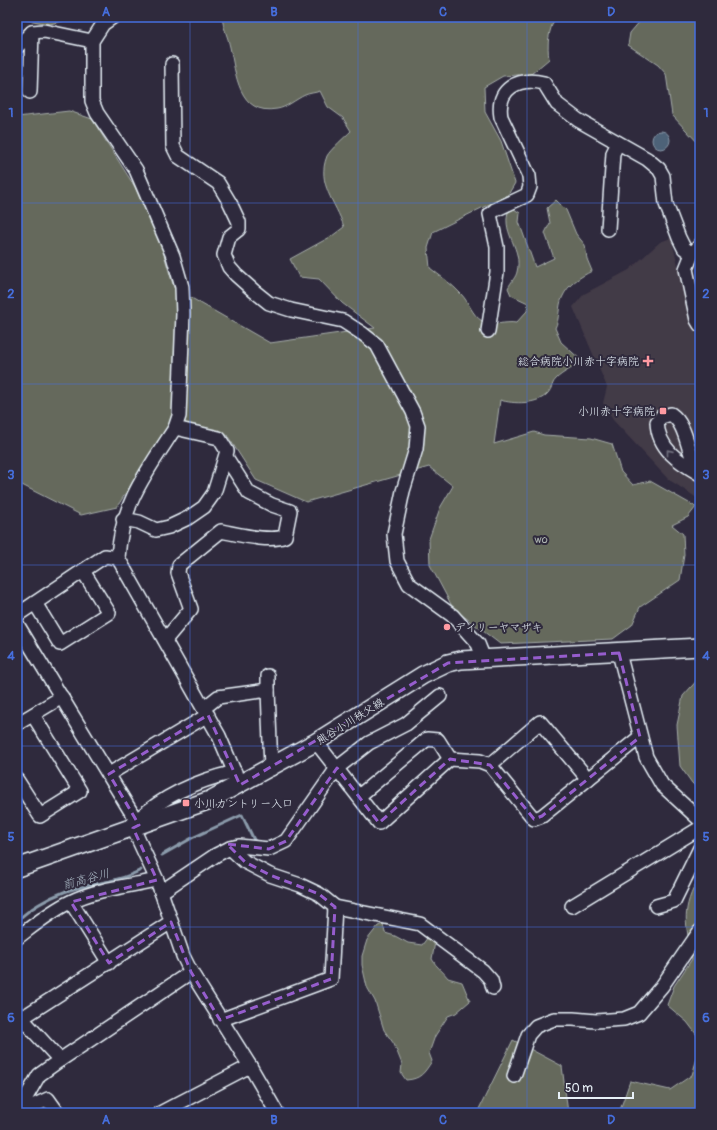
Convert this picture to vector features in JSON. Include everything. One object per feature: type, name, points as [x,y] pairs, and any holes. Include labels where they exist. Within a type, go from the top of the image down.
[{"type":"main road","name":"熊谷小川秩父線","points":[[17,868],[136,825],[196,806],[238,779],[271,769],[437,668],[461,660],[700,648]]},
{"type":"street","points":[[113,17],[103,24],[92,41],[92,101],[97,113],[136,170],[173,256],[182,287],[183,314],[179,416],[175,428],[136,492],[124,520],[119,537],[118,558],[206,712],[238,779]]},
{"type":"street","points":[[17,47],[32,32],[44,31],[92,41]]},
{"type":"street","points":[[30,92],[32,32]]},
{"type":"street","points":[[172,64],[173,146],[178,156],[218,183],[239,222],[239,229],[229,237],[225,245],[224,255],[229,267],[236,276],[269,303],[291,310],[343,321],[377,345],[413,412],[418,426],[418,440],[403,491],[394,534],[397,561],[410,584],[454,616],[478,644],[484,659]]},
{"type":"street","points":[[488,331],[497,272],[497,247],[490,214],[495,210],[527,195],[530,187],[529,176],[501,117],[500,109],[501,101],[508,88],[524,82],[544,84],[557,104],[578,120],[647,159],[659,169],[663,176],[666,204],[679,238],[684,248],[696,250],[686,268],[697,320],[700,325]]},
{"type":"street","points":[[608,229],[613,153],[618,143]]},
{"type":"street","points":[[124,520],[139,522],[156,530],[169,527],[188,518],[204,507],[214,493],[227,451],[219,438],[175,428]]},
{"type":"street","points":[[165,640],[191,609],[178,573],[179,565],[220,531],[268,538],[280,538],[285,536],[290,511],[272,505],[249,493],[226,458]]},
{"type":"street","points":[[17,615],[105,556],[118,558]]},
{"type":"street","points":[[35,604],[60,644],[109,612],[82,571]]},
{"type":"street","points":[[17,624],[109,774],[136,825],[171,922],[191,972],[250,1066],[277,1113]]},
{"type":"street","points":[[619,653],[646,757],[662,785],[700,820]]},
{"type":"street","points":[[268,676],[271,769]]},
{"type":"street","points":[[109,774],[206,712],[218,697],[268,690]]},
{"type":"street","points":[[17,938],[36,923],[70,902],[87,895],[159,886],[230,848],[239,846],[269,849],[286,841],[337,768],[369,743],[406,724],[440,696]]},
{"type":"street","points":[[17,724],[30,715],[33,716],[62,697]]},
{"type":"street","points":[[17,780],[40,816],[80,791],[33,716]]},
{"type":"street","points":[[490,765],[540,722],[588,779]]},
{"type":"street","points":[[316,742],[379,823],[450,759],[480,761],[490,765],[534,819],[542,816],[640,738]]},
{"type":"street","points":[[359,796],[427,739],[438,740],[450,759]]},
{"type":"street","points":[[572,906],[700,828]]},
{"type":"street","points":[[230,848],[245,862],[270,876],[300,885],[319,894],[335,908],[420,924],[483,971],[491,980],[493,988]]},
{"type":"street","points":[[656,906],[674,901],[700,848]]},
{"type":"street","points":[[70,902],[108,963]]},
{"type":"street","points":[[220,1020],[331,979],[335,908]]},
{"type":"street","points":[[60,1060],[20,1016],[108,963],[171,922]]},
{"type":"street","points":[[514,1076],[528,1035],[536,1026],[554,1019],[573,1019],[596,1022],[624,1019],[639,1013],[662,986],[700,931]]},
{"type":"street","points":[[17,1113],[39,1076],[60,1060],[191,972]]},
{"type":"street","points":[[160,1113],[250,1066]]},
{"type":"street","points":[[17,1113],[48,1098],[58,1113]]},
{"type":"highlighted area","points":[[619,653],[640,737],[542,816],[534,819],[490,765],[450,759],[379,823],[337,768],[286,841],[269,849],[227,844],[245,862],[270,875],[319,894],[335,907],[335,923],[331,979],[220,1020],[191,972],[171,922],[109,963],[71,902],[157,880],[133,828],[139,825],[109,774],[208,715],[240,785],[448,663]]},
{"type":"shaded area","name":"総合病院小川赤十字病院","points":[[671,238],[694,326],[700,334],[700,500],[668,479],[613,420],[603,403],[607,387],[573,307],[584,294],[629,270],[660,242]]},
{"type":"green space","points":[[17,17],[75,17],[64,18],[63,21],[50,24],[22,19],[17,25]]},
{"type":"green space","name":"wo","points":[[222,17],[556,17],[551,27],[549,38],[549,59],[531,74],[503,76],[484,87],[485,112],[501,141],[515,183],[508,195],[433,232],[428,248],[430,268],[450,283],[464,297],[473,312],[482,321],[495,324],[516,323],[527,311],[528,303],[511,295],[508,288],[516,274],[518,263],[508,228],[508,212],[514,209],[520,213],[519,222],[535,267],[554,258],[545,233],[550,223],[547,208],[556,200],[566,210],[576,234],[585,245],[587,259],[592,271],[575,282],[565,293],[561,301],[555,328],[561,342],[583,362],[559,376],[548,393],[538,400],[518,403],[500,400],[494,444],[534,432],[544,435],[591,438],[612,444],[621,472],[633,485],[650,481],[696,507],[688,517],[672,525],[683,534],[684,555],[680,580],[640,607],[632,625],[613,639],[500,644],[453,608],[430,565],[429,539],[440,508],[453,486],[429,467],[306,502],[256,480],[227,435],[189,425],[170,422],[117,507],[81,515],[20,484],[17,487],[17,117],[69,111],[92,119],[135,187],[162,248],[174,288],[270,343],[375,328],[342,303],[319,279],[299,277],[290,259],[332,236],[344,227],[325,184],[324,166],[329,153],[351,131],[343,118],[328,107],[320,91],[305,95],[277,109],[264,109],[254,106],[241,90],[237,80]]},
{"type":"green space","points":[[638,17],[700,17],[700,145],[672,115],[666,74],[658,65],[628,45],[630,33],[641,20]]},
{"type":"green space","points":[[700,677],[700,791],[692,783],[680,766],[677,725],[683,696]]},
{"type":"green space","points":[[700,876],[700,1039],[687,1022],[667,1005],[674,986],[692,959],[686,917],[689,899]]},
{"type":"green space","points":[[383,924],[385,933],[395,936],[408,943],[422,945],[428,937],[435,942],[432,959],[448,978],[462,982],[470,1001],[456,1013],[448,1016],[435,1036],[429,1053],[432,1061],[427,1069],[419,1077],[406,1080],[401,1073],[402,1064],[394,1044],[384,1030],[375,1001],[367,987],[362,965],[362,956],[367,940],[378,926]]},
{"type":"green space","points":[[513,1040],[562,1066],[568,1113],[481,1113],[479,1109]]},
{"type":"green space","points":[[700,1048],[700,1113],[619,1113],[630,1081],[670,1090],[692,1075]]},
{"type":"water","points":[[661,131],[667,134],[670,140],[667,146],[661,149],[655,146],[652,140],[655,134]]},
{"type":"waterway","points":[[162,855],[192,838],[242,815],[254,840],[259,843]]},
{"type":"waterway","name":"前高谷川","points":[[17,921],[33,908],[58,894],[122,878],[141,870]]},
{"type":"place","name":"総合病院小川赤十字病院","points":[[648,361]]},
{"type":"place","name":"小川赤十字病院","points":[[663,411]]},
{"type":"place","name":"デイリーヤマザキ","points":[[447,627]]},
{"type":"place","name":"小川カントリー入口","points":[[186,803]]}]
